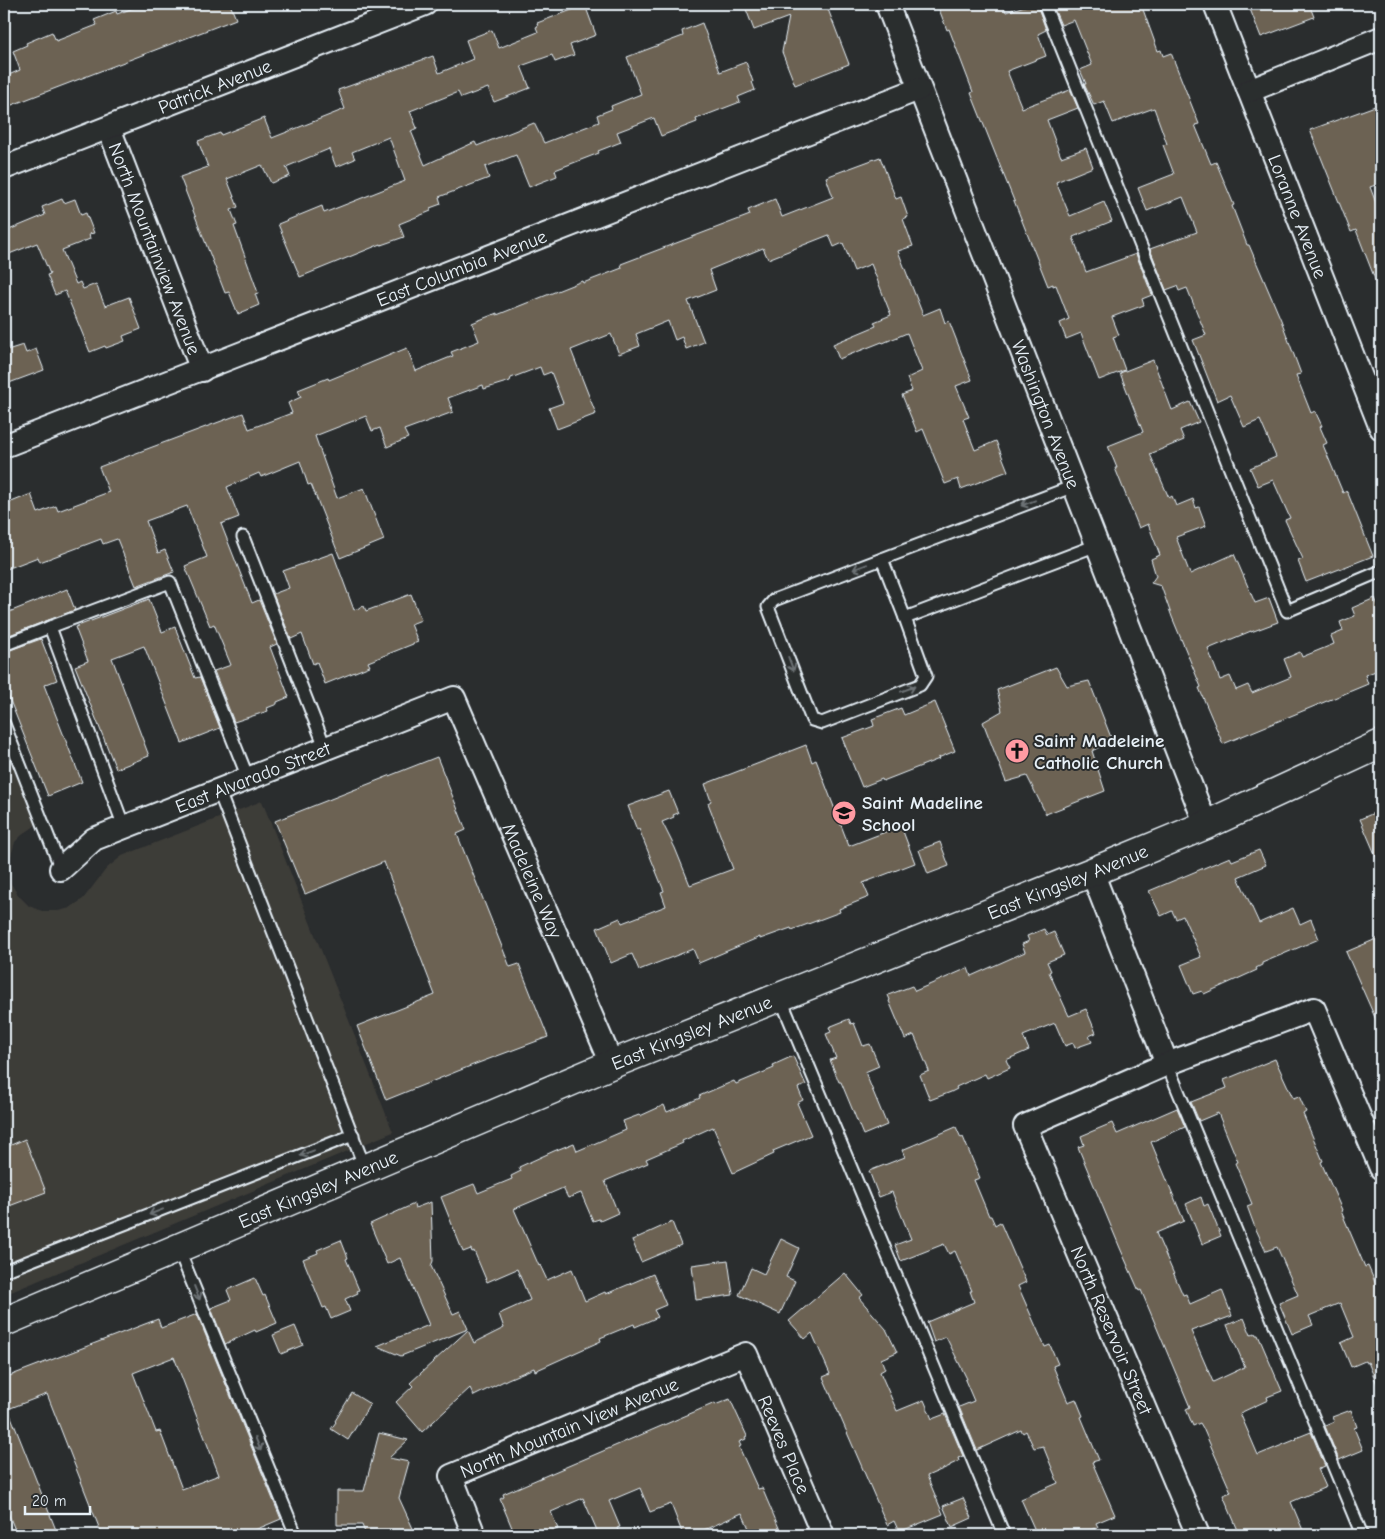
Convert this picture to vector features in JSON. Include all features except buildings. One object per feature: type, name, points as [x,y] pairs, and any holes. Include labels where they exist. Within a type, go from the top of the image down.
[{"type":"street","name":"Patrick Avenue","points":[[4,168],[425,4]]},
{"type":"street","name":"Washington Avenue","points":[[886,4],[1206,825]]},
{"type":"street","name":"Loranne Avenue","points":[[1215,4],[1381,428]]},
{"type":"street","points":[[1249,91],[1381,38]]},
{"type":"street","name":"East Columbia Avenue","points":[[4,446],[919,89]]},
{"type":"street","name":"North Mountainview Avenue","points":[[109,128],[202,370]]},
{"type":"street","name":"East Alvarado Street","points":[[61,869],[94,839],[454,698]]},
{"type":"street","name":"Madeleine Way","points":[[454,698],[612,1064]]},
{"type":"street","name":"East Kingsley Avenue","points":[[4,1322],[612,1064],[1206,825],[1381,744]]},
{"type":"street","points":[[1092,872],[1167,1064],[1314,1009],[1381,1168]]},
{"type":"street","name":"North Reservoir Street","points":[[1167,1064],[1026,1126],[1198,1535]]},
{"type":"street","name":"North Mountain View Avenue","points":[[474,1535],[451,1476],[746,1354]]},
{"type":"street","name":"Reeves Place","points":[[746,1354],[823,1535]]},
{"type":"lane","points":[[1044,4],[1287,611],[1381,571]]},
{"type":"lane","points":[[882,559],[926,676],[920,685],[822,723],[812,720],[768,607],[774,600],[1074,486]]},
{"type":"lane","points":[[244,537],[325,747]]},
{"type":"lane","points":[[905,618],[1097,545]]},
{"type":"lane","points":[[4,645],[170,582],[248,778]]},
{"type":"lane","points":[[50,627],[124,827]]},
{"type":"lane","points":[[4,724],[61,869]]},
{"type":"lane","points":[[218,789],[365,1168]]},
{"type":"lane","points":[[780,997],[1004,1535]]},
{"type":"lane","points":[[1167,1064],[1362,1535]]},
{"type":"lane","points":[[4,1271],[353,1135]]},
{"type":"lane","points":[[178,1248],[296,1535]]},
{"type":"shaded area","points":[[4,744],[36,825],[15,842],[7,869],[10,882],[18,895],[29,906],[42,911],[58,911],[70,908],[83,899],[107,868],[122,856],[262,801],[393,1132],[4,1295]]},
{"type":"place","name":"Saint Madeleine Catholic Church","points":[[1017,751]]},
{"type":"place","name":"Saint Madeline School","points":[[844,813]]}]
